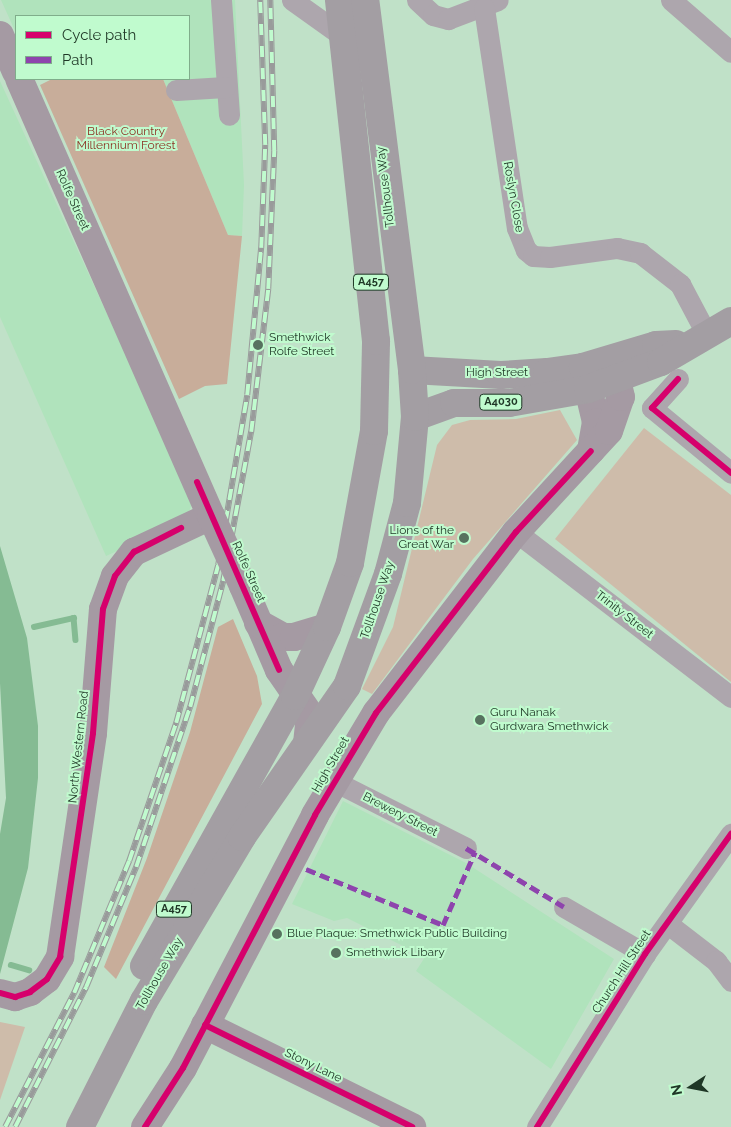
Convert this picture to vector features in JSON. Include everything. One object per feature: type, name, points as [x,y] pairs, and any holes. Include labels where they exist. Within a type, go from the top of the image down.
[{"type":"main road","name":"Tollhouse Way","points":[[61,1127],[207,848],[295,696],[327,627],[350,563],[374,430],[376,341],[339,0]]},
{"type":"main road","name":"Tollhouse Way","points":[[80,1127],[144,1001],[242,837],[352,674],[388,574],[408,503],[415,417],[412,370],[365,0]]},
{"type":"main road","points":[[0,35],[15,70]]},
{"type":"main road","name":"Rolfe Street","points":[[19,80],[279,670],[295,696],[310,715],[307,742]]},
{"type":"main road","name":"High Street","points":[[618,379],[660,362],[731,321]]},
{"type":"main road","name":"High Street","points":[[412,370],[585,378],[656,345],[698,339]]},
{"type":"main road","points":[[350,563],[373,521],[388,460],[394,406],[401,379],[412,370]]},
{"type":"main road","name":"High Street","points":[[145,1127],[184,1068],[334,781],[376,713],[516,532],[609,431],[621,398],[618,379],[614,370],[509,402],[454,403],[415,417]]},
{"type":"main road","points":[[585,378],[596,422],[591,450]]},
{"type":"main road","points":[[295,696],[325,695],[408,503]]},
{"type":"main road","name":"North Western Road","points":[[0,993],[15,997],[30,992],[47,979],[60,957],[94,733],[103,609],[122,564],[134,552],[181,528],[212,516]]},
{"type":"main road","name":"Rolfe Street","points":[[258,623],[283,637],[298,637],[327,627]]},
{"type":"main road","name":"Stony Lane","points":[[205,1025],[412,1127]]},
{"type":"street","points":[[221,0],[225,87],[229,115]]},
{"type":"street","points":[[417,0],[433,15],[448,19],[491,4]]},
{"type":"street","points":[[671,0],[731,52]]},
{"type":"street","points":[[298,4],[344,37]]},
{"type":"street","name":"Roslyn Close","points":[[491,4],[517,228],[526,250],[533,256],[550,257],[617,248],[640,253],[680,284],[698,339]]},
{"type":"street","points":[[176,90],[225,87]]},
{"type":"street","points":[[678,380],[652,408],[731,473]]},
{"type":"street","name":"Trinity Street","points":[[516,532],[731,697]]},
{"type":"street","name":"Brewery Street","points":[[334,781],[466,848]]},
{"type":"street","name":"Church Hill Street","points":[[537,1127],[644,954],[668,924],[731,834]]},
{"type":"street","points":[[564,907],[644,954]]},
{"type":"street","points":[[668,924],[716,961],[731,982]]},
{"type":"shaded area","points":[[1,0],[235,0],[244,185],[242,236],[228,235],[163,80],[190,80],[190,15],[15,15],[15,31]]},
{"type":"shaded area","points":[[0,81],[193,501],[186,520],[106,556],[0,317]]},
{"type":"shaded area","points":[[560,410],[577,440],[473,559],[372,694],[362,689],[393,627],[437,445],[452,425],[470,420],[516,419]]},
{"type":"shaded area","points":[[644,428],[731,495],[731,682],[555,539]]},
{"type":"shaded area","points":[[0,546],[27,638],[38,726],[38,778],[28,868],[0,974],[0,834],[6,798],[0,683]]},
{"type":"shaded area","points":[[343,801],[466,863],[614,959],[551,1069],[416,971],[425,957],[347,918],[334,921],[292,904]]},
{"type":"shaded area","points":[[0,1022],[25,1027],[0,1100]]},
{"type":"green space","name":"Black Country Millennium Forest","points":[[50,80],[163,80],[228,235],[242,236],[227,384],[205,386],[179,399],[40,85]]},
{"type":"green space","points":[[233,619],[257,676],[262,704],[116,979],[104,967],[147,858],[190,732],[218,627]]},
{"type":"waterway","points":[[34,627],[74,618],[76,640]]},
{"type":"waterway","points":[[11,965],[29,970]]},
{"type":"railway","points":[[5,1127],[74,993],[129,861],[176,723],[218,565],[247,395],[261,248],[265,145],[260,0]]},
{"type":"railway","points":[[15,1127],[86,987],[136,867],[190,707],[223,581],[251,432],[268,289],[274,151],[270,0]]},
{"type":"marked path","points":[[466,848],[564,907]]},
{"type":"marked path","points":[[306,869],[443,925],[475,852]]},
{"type":"cycle path","points":[[678,379],[652,408],[731,473]]},
{"type":"cycle path","points":[[145,1127],[183,1068],[315,815],[376,713],[516,532],[591,451]]},
{"type":"cycle path","points":[[197,482],[279,670]]},
{"type":"cycle path","points":[[0,993],[15,997],[30,992],[47,979],[60,957],[93,733],[103,609],[115,576],[134,552],[181,528]]},
{"type":"cycle path","points":[[537,1127],[645,954],[731,834]]},
{"type":"cycle path","points":[[205,1025],[412,1127]]},
{"type":"place","name":"Smethwick Rolfe Street","points":[[258,345]]},
{"type":"place","name":"Lions of the Great War","points":[[464,538]]},
{"type":"place","name":"Guru Nanak Gurdwara Smethwick","points":[[480,720]]},
{"type":"place","name":"Blue Plaque: Smethwick Public Building","points":[[277,934]]},
{"type":"place","name":"Smethwick Libary","points":[[336,953]]}]
